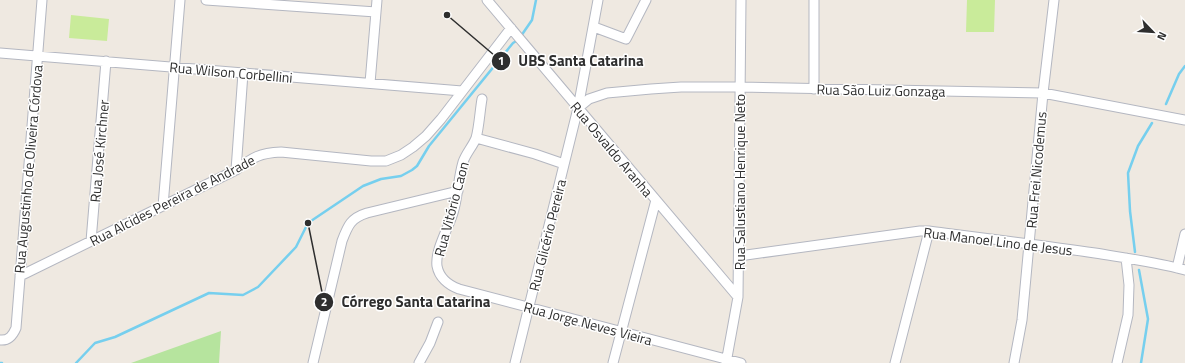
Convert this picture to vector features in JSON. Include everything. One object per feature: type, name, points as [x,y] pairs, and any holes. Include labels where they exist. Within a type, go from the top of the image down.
[{"type":"street","name":"Rua Augustinho de Oliveira Córdova","points":[[0,340],[8,339],[12,336],[16,328],[42,0]]},
{"type":"street","points":[[163,206],[180,0]]},
{"type":"street","points":[[206,0],[376,12]]},
{"type":"street","points":[[370,83],[377,0]]},
{"type":"street","name":"Rua Osvaldo Aranha","points":[[487,0],[738,297]]},
{"type":"street","name":"Rua Glicério Pereira","points":[[515,363],[578,108],[598,0]]},
{"type":"street","points":[[594,27],[626,39],[646,0]]},
{"type":"street","name":"Rua Salustiano Henrique Neto","points":[[726,361],[738,297],[741,0]]},
{"type":"street","points":[[814,0],[814,89]]},
{"type":"street","name":"Rua Frei Nicodemus","points":[[1014,363],[1022,320],[1054,0]]},
{"type":"street","name":"Rua Alcides Pereira de Andrade","points":[[20,276],[236,170],[258,155],[270,152],[281,152],[371,161],[386,161],[401,155],[426,136],[513,30]]},
{"type":"street","name":"Rua Wilson Corbellini","points":[[0,53],[462,91]]},
{"type":"street","name":"Rua José Kirchner","points":[[92,241],[106,61]]},
{"type":"street","points":[[236,170],[243,73]]},
{"type":"street","name":"Rua São Luiz Gonzaga","points":[[578,108],[589,98],[607,93],[651,88],[1044,93],[1185,120]]},
{"type":"street","name":"Rua Vitório Caon","points":[[440,274],[437,267],[438,254],[450,221],[458,191],[463,162],[476,138],[482,99]]},
{"type":"street","points":[[476,138],[536,154],[564,164]]},
{"type":"street","points":[[313,363],[342,241],[352,220],[367,212],[458,191]]},
{"type":"street","points":[[613,363],[656,200]]},
{"type":"street","points":[[895,363],[929,231]]},
{"type":"street","name":"Rua Manoel Lino de Jesus","points":[[739,256],[912,232],[929,231],[1029,243],[1126,258],[1181,269]]},
{"type":"street","points":[[1181,269],[1185,234]]},
{"type":"street","points":[[1116,363],[1126,328],[1129,308],[1129,285],[1126,258]]},
{"type":"street","name":"Rua Jorge Neves Vieira","points":[[440,274],[447,283],[453,287],[726,361],[741,363]]},
{"type":"street","points":[[419,363],[430,343],[438,322]]},
{"type":"green space","points":[[967,0],[995,0],[994,32],[966,32]]},
{"type":"green space","points":[[71,15],[109,19],[107,41],[69,38]]},
{"type":"green space","points":[[221,331],[219,363],[131,363]]},
{"type":"waterway","points":[[521,36],[532,20],[536,0]]},
{"type":"waterway","points":[[76,363],[95,343],[115,337],[209,293],[243,295],[258,287],[296,247],[308,223],[363,186],[381,179],[401,176],[417,166],[429,146],[513,43],[518,40]]},
{"type":"waterway","points":[[1166,104],[1179,74],[1185,66]]},
{"type":"waterway","points":[[1135,252],[1130,211],[1128,173],[1138,146],[1152,123]]},
{"type":"waterway","points":[[1139,270],[1148,319],[1141,363]]},
{"type":"place","name":"UBS Santa Catarina","points":[[447,15]]},
{"type":"place","name":"Córrego Santa Catarina","points":[[308,223]]}]
